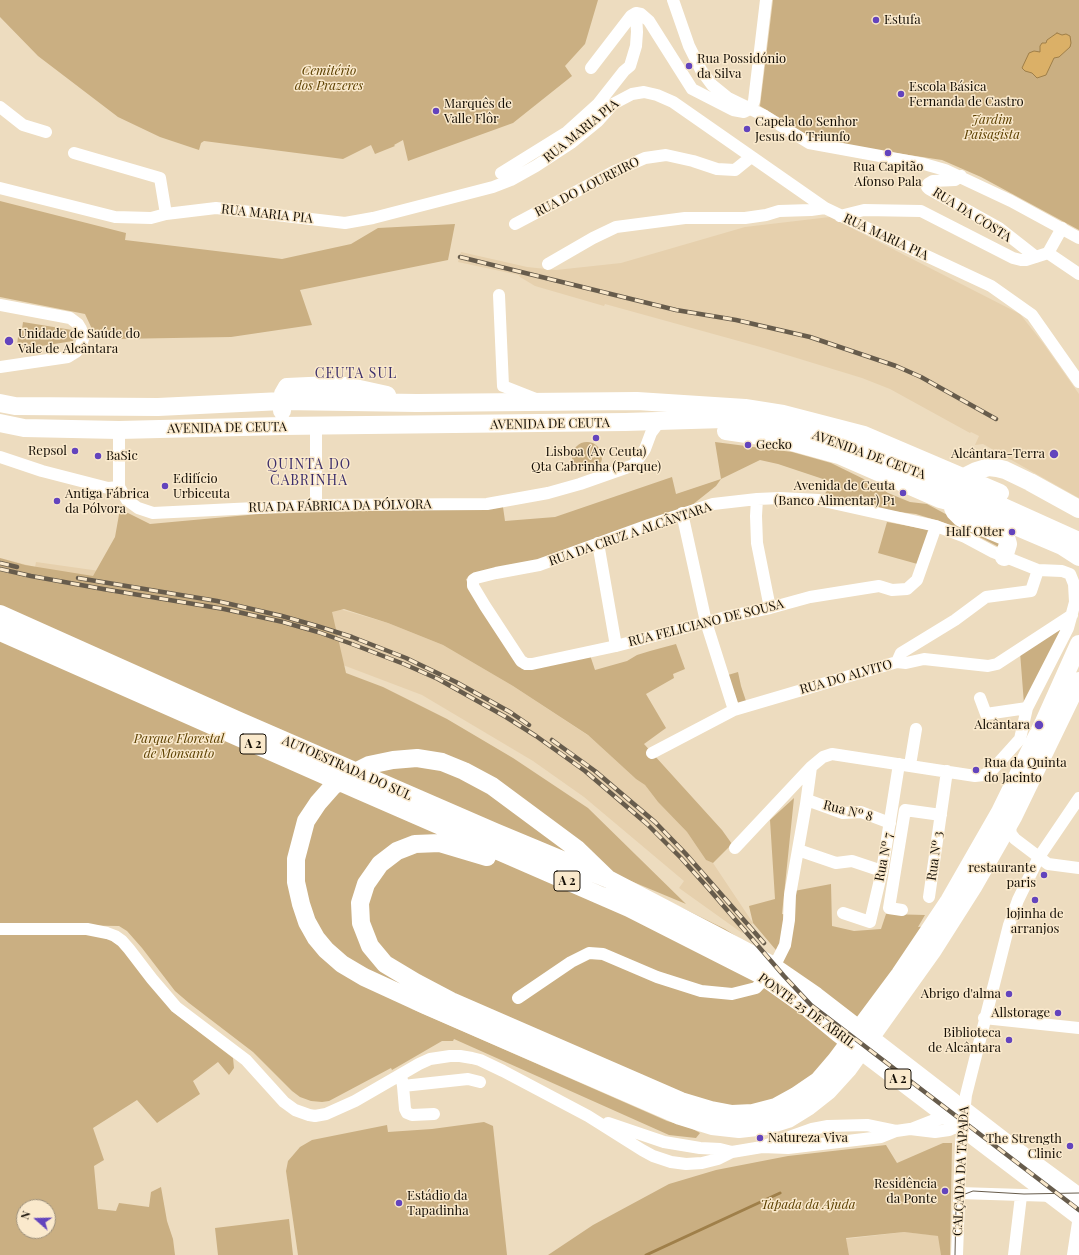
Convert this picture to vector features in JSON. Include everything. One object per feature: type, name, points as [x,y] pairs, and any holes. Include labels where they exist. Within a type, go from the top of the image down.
[{"type":"highway","name":"AVENIDA DE CEUTA","points":[[0,403],[15,406],[158,407],[282,401],[283,394],[287,387],[331,385],[366,390],[417,403],[637,401],[745,408],[783,414],[864,435],[966,496],[990,501],[1079,541]]},
{"type":"highway","points":[[282,401],[282,426]]},
{"type":"highway","points":[[237,402],[237,428]]},
{"type":"highway","name":"AVENIDA DE CEUTA","points":[[0,423],[24,428],[120,430],[724,419],[754,422],[798,430],[866,451],[966,496],[1079,528]]},
{"type":"highway","points":[[966,496],[976,471],[989,467],[1005,470],[1079,509]]},
{"type":"highway","points":[[966,496],[1006,537],[1008,544],[1004,556]]},
{"type":"highway","points":[[966,496],[1062,546],[1079,557]]},
{"type":"highway","name":"AUTOESTRADA DO SUL","points":[[0,614],[237,720],[495,832],[608,879]]},
{"type":"highway","name":"AUTOESTRADA DO SUL","points":[[0,632],[506,854]]},
{"type":"highway","points":[[506,854],[487,857],[440,843],[414,844],[397,851],[380,864],[366,884],[360,903],[361,923],[370,946],[385,964],[450,1001],[681,1101],[711,1110],[732,1114],[753,1113],[776,1107],[796,1096],[818,1080],[836,1060],[900,974],[949,901],[1000,812],[1044,722],[1079,644]]},
{"type":"highway","points":[[608,879],[577,849],[492,786],[464,771],[442,762],[417,758],[393,760],[369,765],[349,775],[333,786],[318,803],[306,821],[296,859],[296,882],[301,904],[307,922],[316,938],[326,950],[342,964],[364,977],[680,1116],[712,1126],[739,1129],[766,1126],[788,1119],[809,1106],[828,1091],[848,1069],[933,950],[973,887],[1013,817],[1079,681]]},
{"type":"highway","name":"PONTE 25 DE ABRIL","points":[[506,854],[629,908],[768,963],[816,996],[1006,1143],[1079,1196]]},
{"type":"highway","name":"PONTE 25 DE ABRIL","points":[[608,879],[716,943],[809,1009],[838,1033],[1079,1216]]},
{"type":"street","points":[[673,0],[689,46],[698,66],[707,80],[717,91],[728,98],[751,108],[809,143],[924,164],[961,176],[1079,238]]},
{"type":"street","points":[[592,68],[631,16],[636,13],[641,14],[649,22],[692,89],[740,112],[748,112],[754,100],[766,0]]},
{"type":"street","points":[[501,173],[567,132],[598,104],[630,66],[636,46],[636,13]]},
{"type":"street","name":"RUA MARIA PIA","points":[[0,188],[116,217],[151,218],[166,214],[216,208],[345,223],[373,218],[493,187],[511,180],[565,147],[598,121],[613,104],[620,99],[632,94],[644,92],[657,95],[674,102],[825,208],[991,286],[1032,315],[1079,382]]},
{"type":"street","points":[[0,107],[23,124],[46,132]]},
{"type":"street","points":[[74,153],[160,178],[166,214]]},
{"type":"street","name":"RUA DO LOUREIRO","points":[[514,224],[613,172],[645,158],[666,155],[717,169],[735,170],[751,157]]},
{"type":"street","name":"RUA DA COSTA","points":[[961,176],[955,180],[933,181],[928,184],[928,187],[930,190],[999,228],[1036,257]]},
{"type":"street","points":[[553,266],[592,238],[616,228],[685,218],[745,218],[780,211],[825,208]]},
{"type":"street","points":[[840,216],[864,210],[920,211],[1013,258],[1021,260],[1048,253],[1062,228]]},
{"type":"street","points":[[988,236],[992,230],[1008,236]]},
{"type":"street","points":[[1048,253],[1079,274]]},
{"type":"street","points":[[499,295],[503,386],[544,402]]},
{"type":"street","points":[[0,305],[70,318],[78,324],[83,339],[80,348],[68,357],[0,367]]},
{"type":"street","name":"RUA DA FÁBRICA DA PÓLVORA","points":[[119,487],[127,500],[138,508],[153,513],[316,505],[487,504],[548,493],[588,482],[634,465],[645,449],[651,433],[657,425],[666,420]]},
{"type":"street","points":[[316,426],[316,505]]},
{"type":"street","points":[[0,458],[42,471],[108,488],[119,487],[120,430]]},
{"type":"street","points":[[758,498],[756,516],[757,542],[770,608]]},
{"type":"street","name":"RUA DA CRUZ A ALCÂNTARA","points":[[475,589],[472,582],[474,580],[496,573],[539,565],[682,513],[713,504],[758,498],[780,498],[819,500],[936,526],[1038,570],[1062,571],[1070,574],[1076,592],[1072,615]]},
{"type":"street","points":[[682,513],[706,622],[734,710]]},
{"type":"street","name":"RUA FELICIANO DE SOUSA","points":[[475,589],[521,661],[526,664],[554,660],[616,646],[706,622],[770,608],[810,596],[879,586],[892,590],[907,589],[917,580],[936,526]]},
{"type":"street","points":[[598,543],[616,646]]},
{"type":"street","points":[[897,662],[901,653],[955,620],[986,597],[1031,591],[1038,570]]},
{"type":"street","points":[[735,848],[811,767],[823,757],[832,754],[905,764],[975,776],[984,775],[993,769],[1020,739],[1028,708],[1068,628],[1072,615]]},
{"type":"street","name":"RUA DO ALVITO","points":[[652,753],[734,710],[897,662],[906,663],[924,659],[988,666],[997,664],[1072,615]]},
{"type":"street","points":[[980,698],[986,714],[1028,708]]},
{"type":"street","name":"Rua Nº 7","points":[[843,913],[870,922],[882,871],[890,823],[916,728]]},
{"type":"street","points":[[518,998],[571,962],[589,953],[604,954],[656,976],[701,991],[732,994],[756,988],[772,971],[785,946],[789,920],[790,895],[807,800],[811,767]]},
{"type":"street","name":"Rua Nº 3","points":[[929,897],[947,771]]},
{"type":"street","name":"CALÇADA DA TAPADA","points":[[957,1255],[962,1124],[966,1096],[984,1018],[1009,925],[1018,900],[1039,857],[1079,798]]},
{"type":"street","name":"Rua Nº 8","points":[[807,800],[843,813],[860,812],[890,823]]},
{"type":"street","points":[[902,910],[889,908],[905,810],[941,815]]},
{"type":"street","points":[[1013,817],[1010,828],[1011,834],[1015,839],[1048,864],[1079,868]]},
{"type":"street","points":[[798,850],[836,864],[852,862],[882,871]]},
{"type":"street","points":[[0,929],[87,929],[115,936],[129,948],[152,979],[176,1006],[246,1060],[284,1102],[303,1114],[315,1116],[326,1114],[402,1080],[430,1059],[450,1056],[480,1060],[588,1116],[653,1156],[671,1162],[686,1164],[702,1163],[718,1159],[732,1152],[762,1147],[812,1129],[828,1126],[866,1125],[896,1131],[910,1130],[929,1121],[949,1117],[962,1124]]},
{"type":"street","points":[[984,1018],[1079,1028]]},
{"type":"street","points":[[402,1080],[468,1079],[480,1082]]},
{"type":"street","points":[[402,1080],[405,1109],[407,1113],[412,1115],[434,1114]]},
{"type":"street","points":[[588,1116],[664,1142],[732,1152]]},
{"type":"street","points":[[762,1147],[788,1148],[881,1137],[896,1131]]},
{"type":"street","points":[[959,1194],[1079,1196]]},
{"type":"street","points":[[1014,1255],[1020,1196]]},
{"type":"street","points":[[1073,1255],[1079,1216]]},
{"type":"shaded area","points":[[1057,33],[1070,36],[1070,47],[1059,57],[1054,58],[1046,75],[1037,78],[1032,73],[1025,71],[1022,68],[1029,53],[1034,51],[1040,52],[1040,46],[1042,43],[1046,43],[1047,40]]},
{"type":"shaded area","points":[[830,217],[1020,314],[1043,343],[1079,394],[1079,498],[983,444],[975,445],[979,436],[971,432],[970,433],[890,389],[862,378],[764,348],[605,304],[604,306],[535,286],[519,275],[458,262],[461,252],[527,267],[556,270],[621,263],[745,227]]},
{"type":"shaded area","points":[[0,558],[35,567],[36,562],[312,601],[388,623],[443,645],[513,686],[589,736],[636,779],[645,785],[658,802],[687,832],[706,860],[713,863],[753,923],[742,933],[679,888],[684,881],[584,797],[533,761],[422,695],[306,651]]},
{"type":"shaded area","points":[[904,1232],[950,1237],[950,1255],[849,1255],[846,1239]]},
{"type":"green space","name":"Cemitério dos Prazeres","points":[[0,0],[598,0],[585,44],[565,66],[572,76],[513,123],[408,161],[403,140],[394,145],[395,146],[375,154],[371,145],[343,159],[204,141],[201,143],[199,150],[160,137],[118,117],[38,56],[0,17]]},
{"type":"green space","name":"Jardim Paisagista","points":[[773,0],[1079,0],[1079,230],[981,177],[942,160],[817,141],[760,106]]},
{"type":"green space","points":[[0,201],[126,233],[125,240],[282,259],[351,244],[378,228],[455,224],[448,260],[300,290],[312,325],[231,337],[115,339],[92,329],[85,314],[0,297]]},
{"type":"green space","points":[[23,322],[72,330],[74,335],[73,341],[22,349],[19,345],[17,345],[18,337],[21,336]]},
{"type":"green space","points":[[587,442],[598,446],[602,457],[598,468],[587,472],[576,468],[572,457],[576,446]]},
{"type":"green space","points":[[715,442],[792,452],[831,463],[878,486],[888,493],[910,502],[927,504],[1000,542],[999,546],[997,546],[964,529],[916,514],[874,509],[825,495],[829,481],[778,464],[760,460],[721,479]]},
{"type":"green space","name":"Parque Florestal de Monsanto","points":[[672,477],[676,494],[721,479],[716,486],[682,513],[543,563],[491,569],[466,579],[482,607],[522,669],[590,655],[595,670],[627,661],[637,655],[676,644],[685,669],[673,674],[674,678],[646,694],[666,728],[644,744],[722,830],[732,844],[713,863],[706,860],[687,832],[658,802],[645,785],[636,779],[588,735],[513,686],[443,645],[388,623],[344,609],[332,612],[346,673],[383,687],[447,719],[513,758],[588,808],[686,904],[626,879],[725,929],[778,963],[781,956],[753,923],[749,906],[775,899],[770,820],[794,798],[782,914],[788,915],[789,892],[831,884],[832,926],[854,931],[881,929],[886,914],[925,915],[918,927],[941,925],[859,1041],[764,1119],[410,1008],[667,1121],[691,1128],[700,1133],[696,1138],[669,1135],[454,1039],[453,1041],[442,1041],[392,1070],[391,1068],[329,1101],[311,1101],[300,1097],[292,1091],[253,1052],[175,991],[127,931],[119,926],[58,925],[78,933],[105,936],[125,950],[173,1012],[233,1058],[234,1068],[229,1075],[218,1062],[193,1081],[200,1094],[157,1123],[137,1100],[93,1128],[104,1160],[94,1166],[98,1209],[116,1211],[119,1203],[149,1207],[151,1192],[161,1187],[167,1221],[173,1239],[175,1255],[0,1255],[0,558],[25,565],[93,576],[115,537],[120,509],[150,524],[259,514],[503,507],[505,521],[555,517]]},
{"type":"green space","points":[[887,522],[930,530],[921,565],[878,553]]},
{"type":"green space","points":[[1067,621],[1024,704],[1020,652]]},
{"type":"green space","points":[[738,672],[746,701],[738,704],[728,675]]},
{"type":"green space","points":[[484,1122],[493,1126],[507,1255],[298,1255],[286,1171],[288,1161],[300,1147],[312,1140],[387,1125],[388,1132],[432,1129]]},
{"type":"green space","name":"Tapada da Ajuda","points":[[943,1143],[952,1143],[950,1255],[941,1255],[938,1236],[904,1232],[846,1238],[849,1255],[548,1255],[593,1225],[669,1184],[716,1170],[788,1156],[886,1145],[897,1163]]},
{"type":"green space","points":[[289,1219],[293,1255],[218,1255],[215,1228]]},
{"type":"waterway","points":[[646,1255],[780,1193]]},
{"type":"tram line","points":[[955,1255],[956,1207],[959,1199],[965,1194],[973,1191],[1024,1194],[1079,1193]]},
{"type":"railway","points":[[460,257],[676,310],[736,320],[810,337],[896,366],[921,377],[996,419]]},
{"type":"railway","points":[[0,563],[17,567]]},
{"type":"railway","points":[[0,569],[103,589],[224,609],[283,622],[318,632],[404,664],[438,679],[506,717],[536,736],[585,771],[647,824],[681,858],[811,1005],[1079,1210]]},
{"type":"railway","points":[[78,578],[217,601],[282,616],[352,637],[406,658],[456,682],[510,712],[529,725]]},
{"type":"railway","points":[[552,740],[595,771],[655,822],[685,853],[764,943]]},
{"type":"place","name":"Estufa","points":[[876,20]]},
{"type":"place","name":"Rua Possidónio da Silva","points":[[689,66]]},
{"type":"place","name":"Escola Básica Fernanda de Castro","points":[[901,94]]},
{"type":"place","name":"Marquês de Valle Flôr","points":[[436,111]]},
{"type":"place","name":"Capela do Senhor Jesus do Triunfo","points":[[747,129]]},
{"type":"place","name":"Rua Capitão Afonso Pala","points":[[888,153]]},
{"type":"place","name":"Unidade de Saúde do Vale de Alcântara","points":[[9,341]]},
{"type":"place","name":"Lisboa (Av Ceuta) Qta Cabrinha (Parque)","points":[[596,438]]},
{"type":"place","name":"Gecko","points":[[748,445]]},
{"type":"place","name":"Repsol","points":[[75,451]]},
{"type":"place","name":"Alcântara-Terra","points":[[1054,454]]},
{"type":"place","name":"BaSic","points":[[98,456]]},
{"type":"place","name":"Edifício Urbiceuta","points":[[165,486]]},
{"type":"place","name":"Avenida de Ceuta (Banco Alimentar) P1","points":[[903,493]]},
{"type":"place","name":"Antiga Fábrica da Pólvora","points":[[57,501]]},
{"type":"place","name":"Half Otter","points":[[1012,532]]},
{"type":"place","name":"Alcântara","points":[[1039,725]]},
{"type":"place","name":"Rua da Quinta do Jacinto","points":[[976,770]]},
{"type":"place","name":"restaurante paris","points":[[1044,875]]},
{"type":"place","name":"lojinha de arranjos","points":[[1035,900]]},
{"type":"place","name":"Abrigo d'alma","points":[[1009,994]]},
{"type":"place","name":"Allstorage","points":[[1058,1013]]},
{"type":"place","name":"Biblioteca de Alcântara","points":[[1009,1040]]},
{"type":"place","name":"Natureza Viva","points":[[760,1138]]},
{"type":"place","name":"The Strength Clinic","points":[[1070,1146]]},
{"type":"place","name":"Residência da Ponte","points":[[945,1191]]},
{"type":"place","name":"Estádio da Tapadinha","points":[[399,1203]]},
{"type":"district","name":"CEUTA SUL","points":[[356,374]]},
{"type":"district","name":"QUINTA DO CABRINHA","points":[[309,474]]}]
